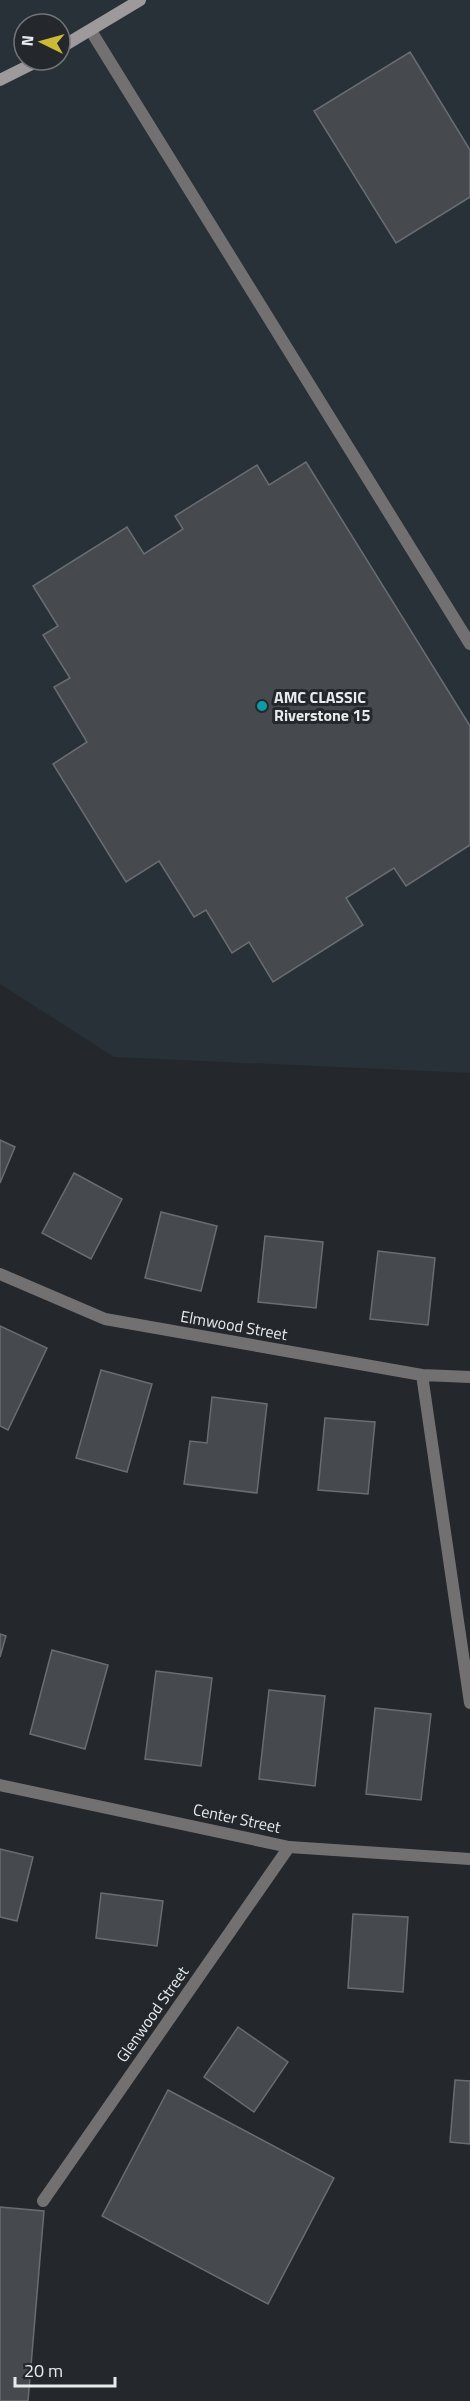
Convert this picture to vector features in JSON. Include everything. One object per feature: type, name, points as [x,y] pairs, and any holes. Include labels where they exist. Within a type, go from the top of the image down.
[{"type":"street","points":[[72,41],[140,0]]},
{"type":"street","points":[[91,31],[470,644]]},
{"type":"street","points":[[0,80],[16,72]]},
{"type":"street","name":"Elmwood Street","points":[[0,1274],[105,1319],[422,1375],[470,1377]]},
{"type":"street","points":[[422,1375],[470,1703]]},
{"type":"street","name":"Center Street","points":[[0,1785],[289,1846],[470,1859]]},
{"type":"street","name":"Glenwood Street","points":[[43,2201],[289,1846]]},
{"type":"shaded area","points":[[0,0],[470,0],[470,1073],[114,1057],[0,984]]},
{"type":"building","points":[[410,52],[470,150],[470,197],[396,243],[314,111]]},
{"type":"building","name":"AMC CLASSIC Riverstone 15","points":[[306,462],[470,726],[470,845],[406,886],[394,868],[346,898],[363,925],[273,982],[249,942],[232,953],[206,910],[194,917],[159,861],[126,882],[53,764],[87,742],[54,687],[70,678],[43,635],[58,626],[33,586],[127,527],[144,554],[183,529],[175,516],[257,465],[269,485]]},
{"type":"building","points":[[0,1140],[15,1147],[0,1183]]},
{"type":"building","points":[[74,1173],[122,1199],[91,1259],[42,1233]]},
{"type":"building","points":[[161,1212],[217,1226],[201,1291],[145,1278]]},
{"type":"building","points":[[265,1236],[323,1242],[316,1308],[258,1302]]},
{"type":"building","points":[[378,1251],[435,1258],[428,1325],[370,1319]]},
{"type":"building","points":[[0,1326],[47,1348],[8,1430],[0,1426]]},
{"type":"building","points":[[101,1370],[152,1384],[127,1472],[76,1458]]},
{"type":"building","points":[[212,1397],[267,1404],[257,1493],[184,1484],[190,1441],[207,1443]]},
{"type":"building","points":[[325,1418],[375,1422],[368,1494],[318,1490]]},
{"type":"building","points":[[0,1634],[6,1636],[0,1657]]},
{"type":"building","points":[[52,1650],[108,1665],[85,1749],[30,1734]]},
{"type":"building","points":[[156,1671],[212,1678],[201,1766],[145,1759]]},
{"type":"building","points":[[269,1690],[325,1696],[315,1786],[259,1779]]},
{"type":"building","points":[[375,1708],[431,1714],[421,1800],[366,1794]]},
{"type":"building","points":[[0,1849],[33,1857],[17,1921],[0,1917]]},
{"type":"building","points":[[101,1893],[163,1901],[157,1946],[96,1938]]},
{"type":"building","points":[[353,1914],[408,1917],[403,1992],[348,1988]]},
{"type":"building","points":[[238,2027],[288,2062],[254,2112],[204,2077]]},
{"type":"building","points":[[455,2080],[470,2081],[470,2144],[450,2142]]},
{"type":"building","points":[[168,2090],[334,2178],[268,2304],[102,2216]]},
{"type":"building","points":[[0,2207],[44,2211],[28,2401],[0,2401]]},
{"type":"place","name":"AMC CLASSIC Riverstone 15","points":[[262,706]]}]
